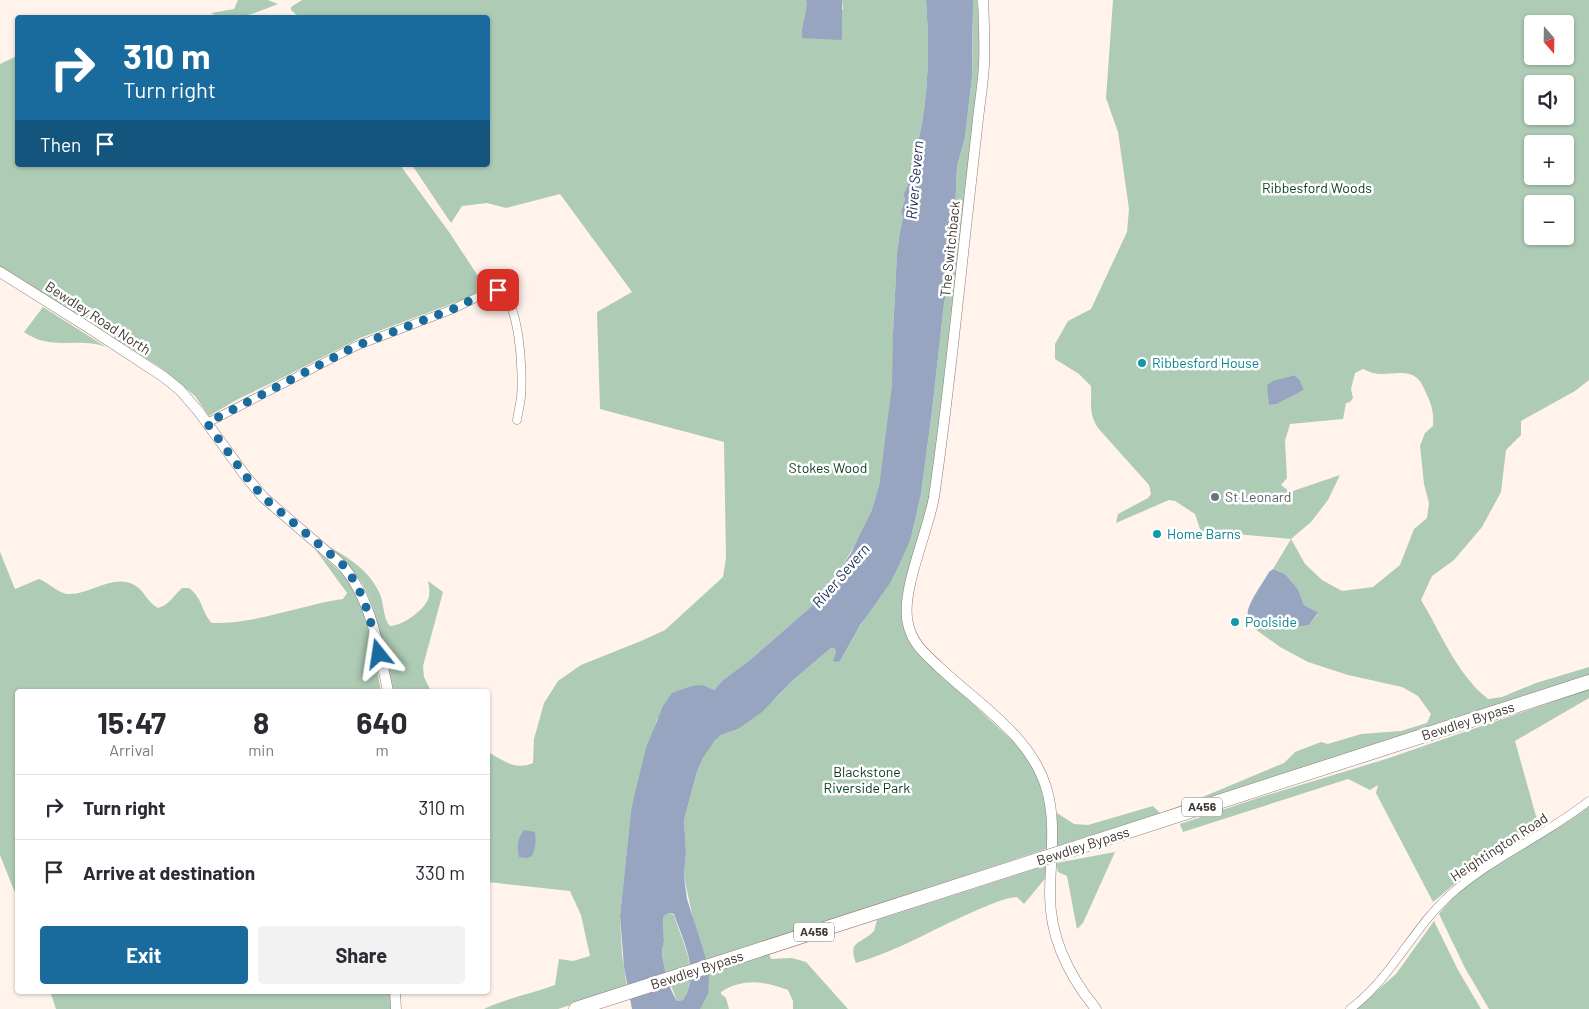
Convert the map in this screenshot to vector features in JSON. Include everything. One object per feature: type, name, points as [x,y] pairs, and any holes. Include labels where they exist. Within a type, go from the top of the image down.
[{"type":"highway","name":"Bewdley Bypass","points":[[576,1009],[1589,682]]},
{"type":"main road","name":"The Switchback","points":[[983,0],[984,67],[933,501],[907,601],[907,623],[912,638],[924,653],[1010,730],[1037,765],[1046,787],[1052,811],[1050,896],[1054,930],[1068,968],[1079,987],[1096,1009]]},
{"type":"main road","name":"Bewdley Road North","points":[[0,272],[164,377],[180,390],[263,497],[342,564],[363,596],[388,689]]},
{"type":"main road","points":[[396,994],[396,1009]]},
{"type":"street","points":[[207,423],[356,346],[453,309],[494,289],[501,291],[509,301],[517,326],[521,377],[521,397],[517,420]]},
{"type":"street","name":"Heightington Road","points":[[1350,1009],[1378,983],[1424,922],[1455,890],[1490,865],[1561,822],[1589,801]]},
{"type":"green space","points":[[238,0],[268,0],[278,4],[247,15],[214,15],[211,13],[234,9]]},
{"type":"green space","name":"Stokes Wood","points":[[302,0],[806,0],[802,38],[843,9],[842,0],[926,0],[928,46],[926,93],[919,139],[907,187],[903,195],[905,199],[901,212],[903,218],[897,253],[893,333],[893,386],[879,486],[871,512],[861,535],[821,598],[750,660],[723,680],[714,690],[657,719],[631,810],[620,916],[622,954],[627,987],[558,1009],[484,1009],[555,985],[559,959],[573,961],[590,956],[581,915],[570,891],[490,882],[490,753],[509,764],[520,766],[533,763],[534,739],[544,703],[558,681],[581,665],[665,630],[723,577],[726,558],[724,442],[600,409],[597,312],[632,292],[560,194],[506,208],[487,203],[462,206],[451,223],[413,167],[490,167],[490,15],[297,15],[291,10],[291,7]]},
{"type":"green space","name":"Blackstone Riverside Park","points":[[972,0],[977,0],[980,28],[980,67],[932,494],[902,611],[922,656],[1017,745],[1038,775],[1047,811],[1049,848],[705,961],[684,877],[686,851],[684,820],[697,772],[703,758],[714,740],[721,735],[738,729],[831,648],[834,648],[840,661],[911,538],[921,494],[944,304],[953,256],[957,167],[965,137],[972,77]]},
{"type":"green space","name":"Ribbesford Woods","points":[[1113,0],[1589,0],[1589,380],[1575,391],[1521,421],[1521,435],[1506,450],[1501,492],[1482,527],[1454,560],[1432,576],[1421,600],[1462,671],[1488,699],[1502,697],[1536,683],[1589,667],[1589,675],[1488,709],[1057,846],[1057,813],[1074,824],[1088,825],[1153,806],[1160,813],[1284,763],[1295,752],[1321,742],[1328,744],[1361,734],[1401,731],[1427,723],[1431,714],[1418,696],[1402,687],[1348,675],[1308,662],[1280,647],[1255,629],[1249,618],[1287,629],[1309,625],[1318,614],[1304,605],[1298,589],[1285,574],[1273,569],[1291,539],[1202,531],[1195,514],[1175,501],[1169,500],[1116,523],[1118,514],[1148,498],[1151,494],[1149,485],[1098,428],[1091,408],[1091,386],[1079,374],[1055,359],[1055,344],[1068,321],[1091,309],[1127,232],[1129,209],[1118,132],[1106,98]],"holes":[[[1363,369],[1379,374],[1405,373],[1417,378],[1430,402],[1433,414],[1433,426],[1425,433],[1420,446],[1424,484],[1429,503],[1427,518],[1414,529],[1400,565],[1373,587],[1342,591],[1322,580],[1305,564],[1291,539],[1311,522],[1328,500],[1340,475],[1290,492],[1281,485],[1287,478],[1285,441],[1290,424],[1343,419],[1346,403],[1350,402],[1353,398],[1351,389],[1355,373]],[[1295,375],[1300,380],[1304,390],[1277,404],[1269,405],[1275,380]]]},
{"type":"green space","points":[[15,57],[15,167],[401,167],[449,232],[484,285],[483,288],[467,298],[360,338],[238,399],[209,416],[195,396],[161,368],[96,327],[89,318],[79,316],[0,267],[0,64]]},
{"type":"green space","points":[[43,307],[106,347],[85,343],[55,343],[35,338],[24,332]]},
{"type":"green space","points":[[320,541],[354,563],[369,576],[380,594],[386,619],[390,626],[407,620],[424,606],[429,596],[428,581],[443,592],[423,666],[424,677],[430,689],[393,689],[375,614],[363,585],[348,566]]},
{"type":"green space","points":[[315,549],[347,578],[356,591],[370,633],[381,689],[15,689],[15,893],[0,855],[0,552],[15,589],[39,579],[67,594],[76,594],[110,583],[127,582],[139,588],[158,608],[168,603],[182,588],[189,588],[197,596],[208,619],[212,623],[245,621],[343,599],[347,593]]},
{"type":"green space","points":[[1589,689],[1589,698],[1515,741],[1539,827],[1469,872],[1433,902],[1376,793],[1378,785],[1370,790],[1348,779],[1183,832],[1180,824],[1386,759]]},
{"type":"green space","points":[[1589,807],[1589,1009],[1489,1009],[1465,968],[1439,914],[1454,897],[1490,868],[1571,820]]},
{"type":"green space","points":[[1115,852],[1083,923],[1077,929],[1067,876],[1058,872],[1056,863]]},
{"type":"green space","points":[[1047,865],[1048,875],[1024,904],[1017,897],[1002,900],[887,952],[856,963],[853,950],[857,943],[874,931],[877,920]]},
{"type":"green space","points":[[669,913],[674,915],[690,968],[688,990],[683,1000],[677,1001],[664,968],[662,952],[664,916]]},
{"type":"green space","points":[[1434,921],[1458,970],[1481,1009],[1356,1009],[1396,974]]},
{"type":"green space","points":[[768,951],[771,959],[792,958],[806,962],[848,1009],[793,1009],[793,1001],[788,990],[754,982],[738,985],[721,992],[726,998],[729,1009],[700,1009],[708,973]]},
{"type":"green space","points":[[51,994],[392,994],[392,1009],[56,1009]]},
{"type":"water","points":[[806,0],[842,0],[841,40],[802,38]]},
{"type":"water","name":"River Severn","points":[[926,0],[973,0],[972,77],[965,137],[957,167],[953,256],[944,304],[921,494],[911,538],[890,583],[861,624],[840,661],[833,661],[836,652],[834,648],[831,648],[792,681],[762,712],[738,729],[721,735],[715,740],[703,758],[697,772],[684,820],[686,851],[684,877],[687,899],[705,955],[709,977],[708,994],[700,1009],[632,1009],[624,967],[620,916],[631,810],[646,748],[663,706],[672,693],[692,686],[702,685],[714,690],[723,680],[750,660],[821,598],[851,553],[871,512],[879,486],[892,386],[897,253],[903,218],[901,212],[905,199],[903,195],[907,187],[919,139],[926,93],[928,46]],"holes":[[[669,913],[674,914],[686,946],[690,968],[688,990],[683,1000],[677,1001],[667,977],[662,952],[664,916]]]},
{"type":"water","points":[[1295,375],[1300,380],[1304,390],[1277,404],[1269,405],[1267,385],[1275,380]]},
{"type":"water","points":[[1273,569],[1285,574],[1298,589],[1304,605],[1318,613],[1309,625],[1287,629],[1248,616],[1252,600],[1269,572]]},
{"type":"water","points":[[524,830],[535,832],[536,841],[532,856],[527,858],[519,857],[518,849],[518,843]]},
{"type":"place","name":"Ribbesford House","points":[[1142,363]]},
{"type":"place","name":"St Leonard","points":[[1215,497]]},
{"type":"place","name":"Home Barns","points":[[1157,534]]},
{"type":"place","name":"Poolside","points":[[1235,622]]},
{"type":"route","points":[[379,654],[368,610],[358,585],[351,575],[342,564],[263,497],[226,451],[207,423],[356,346],[453,309],[494,289],[498,290]]}]
